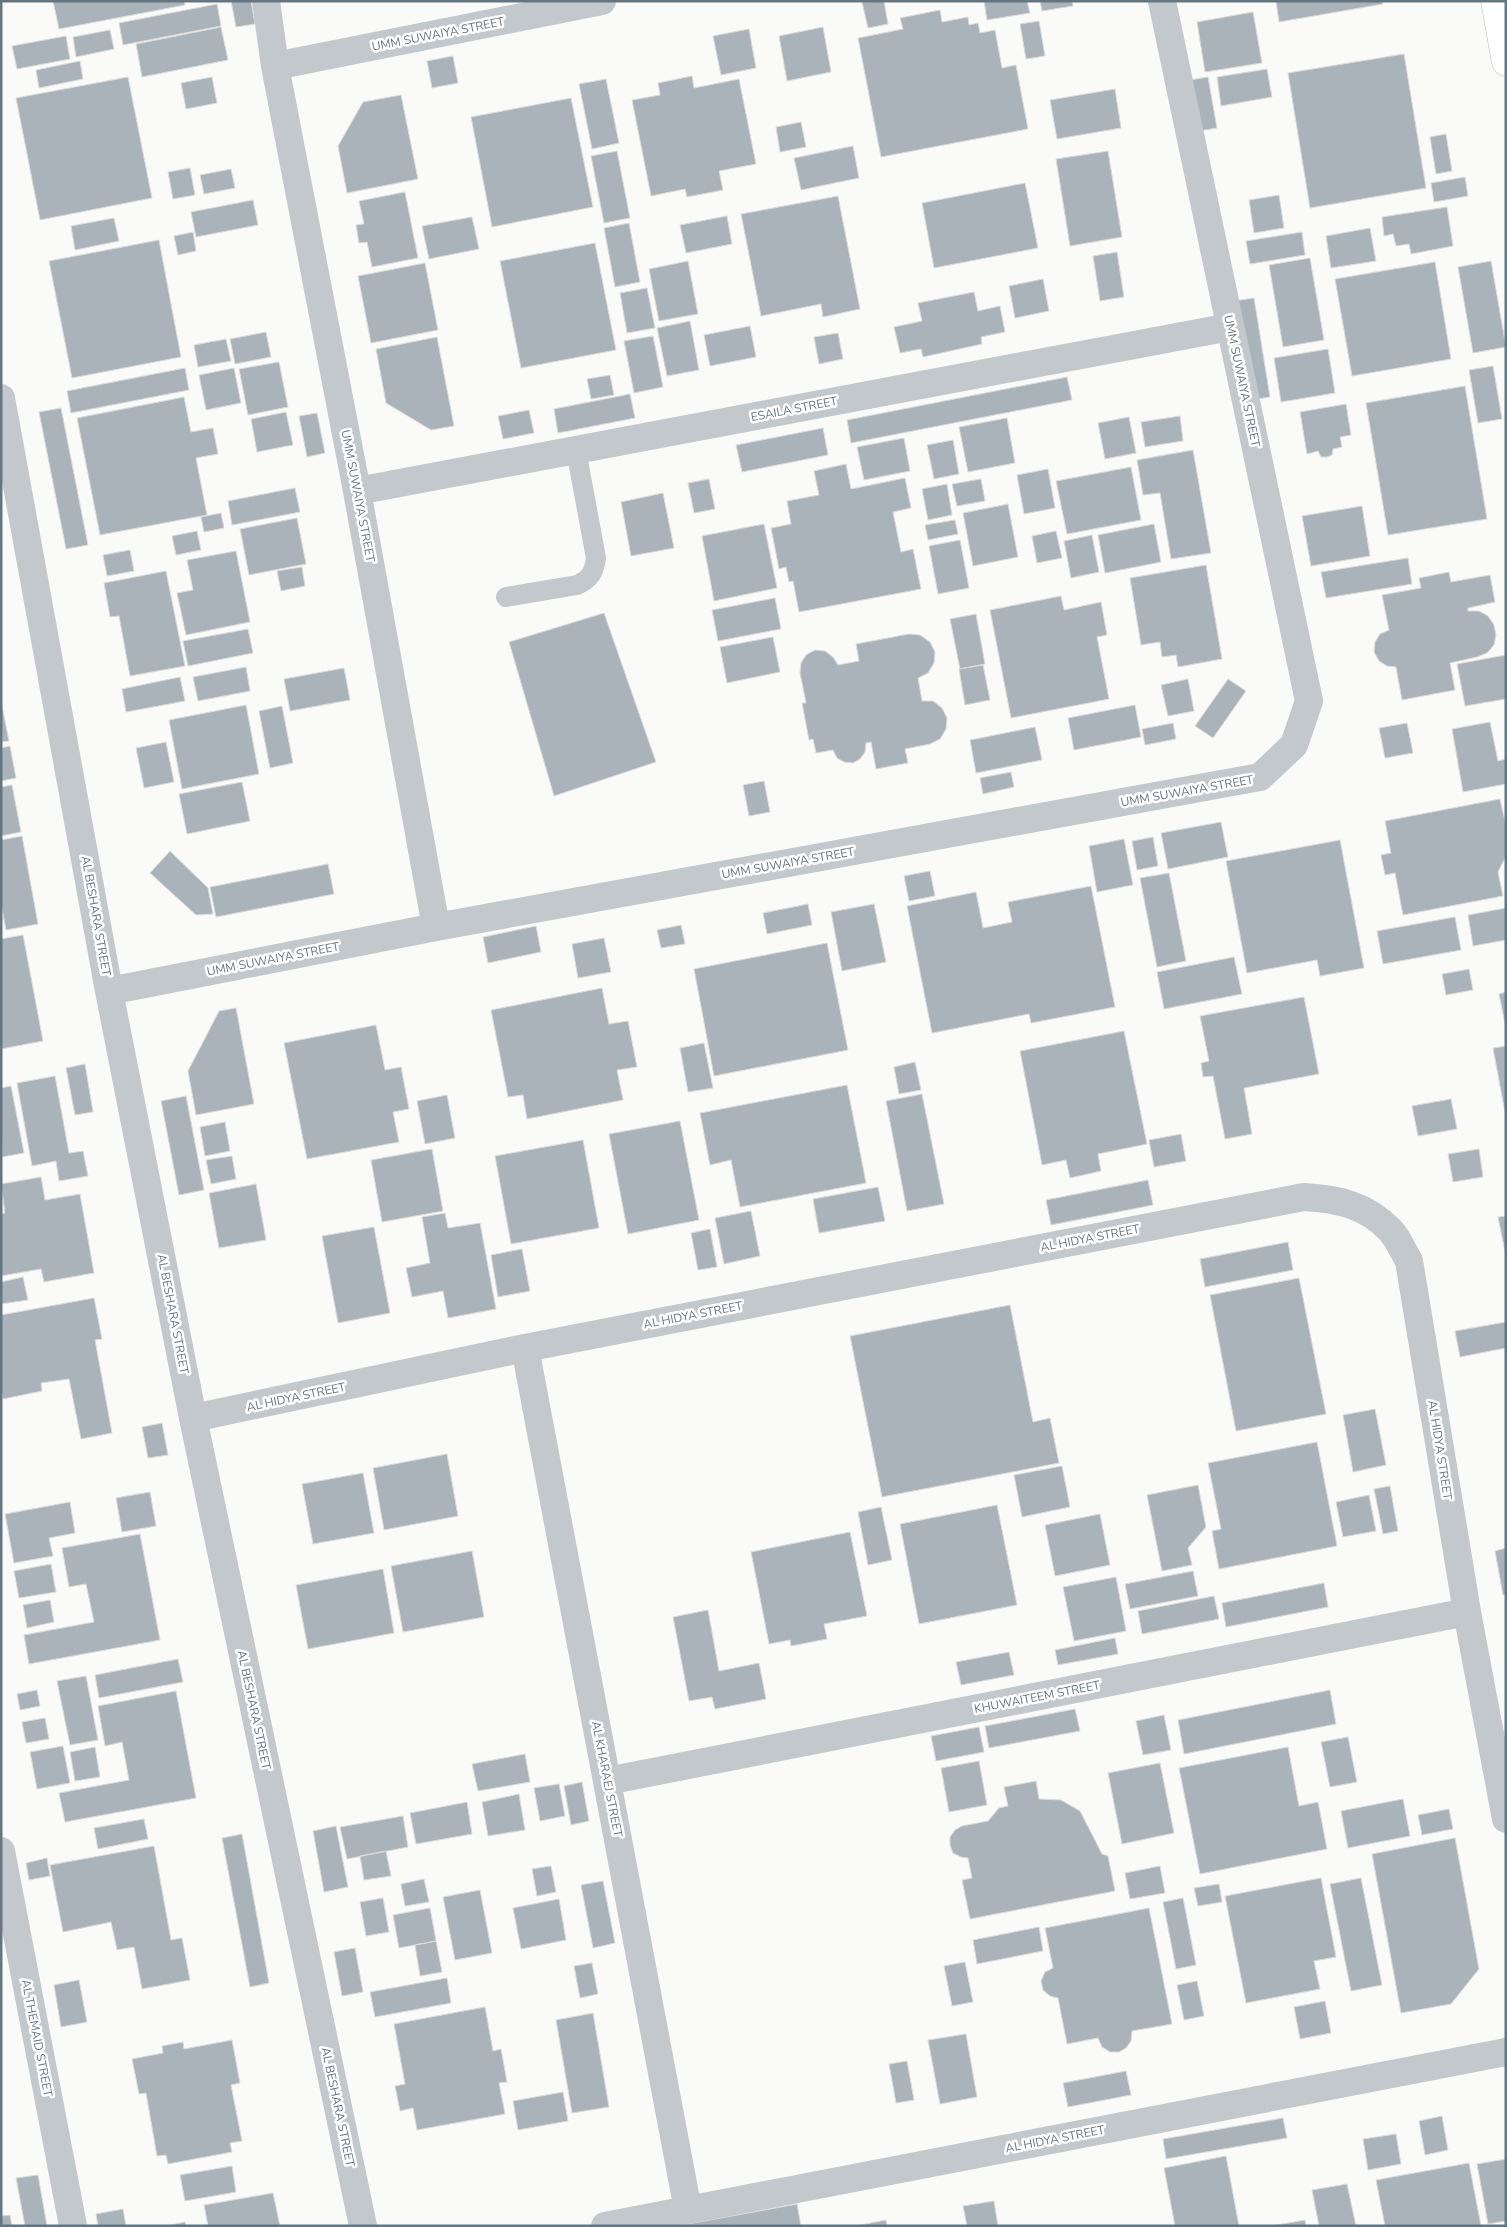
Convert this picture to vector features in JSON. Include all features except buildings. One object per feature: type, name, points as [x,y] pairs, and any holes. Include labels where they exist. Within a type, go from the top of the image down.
[{"type":"street","name":"UMM SUWAIYA STREET","points":[[266,1],[275,66],[358,491],[436,927]]},
{"type":"street","name":"UMM SUWAIYA STREET","points":[[275,66],[602,1]]},
{"type":"street","name":"UMM SUWAIYA STREET","points":[[109,992],[436,927],[1260,777],[1294,745],[1309,701],[1162,1]]},
{"type":"street","points":[[1495,1],[1506,62]]},
{"type":"street","name":"ESAILA STREET","points":[[358,491],[1230,327]]},
{"type":"street","name":"AL BESHARA STREET","points":[[1,398],[109,992],[193,1418],[363,2226]]},
{"type":"street","name":"AL HIDYA STREET","points":[[193,1418],[525,1348],[1304,1197],[1334,1198],[1364,1210],[1391,1231],[1408,1261],[1467,1612],[1506,1819]]},
{"type":"street","name":"AL KHARAEJ STREET","points":[[525,1348],[688,2210]]},
{"type":"street","name":"KHUWAITEEM STREET","points":[[608,1781],[1467,1612]]},
{"type":"street","name":"AL THEMAID STREET","points":[[1,1851],[12,1960],[73,2226]]},
{"type":"street","name":"AL HIDYA STREET","points":[[605,2226],[1506,2052]]},
{"type":"lane","points":[[506,597],[577,586],[588,580],[595,570],[596,558],[576,450]]}]
